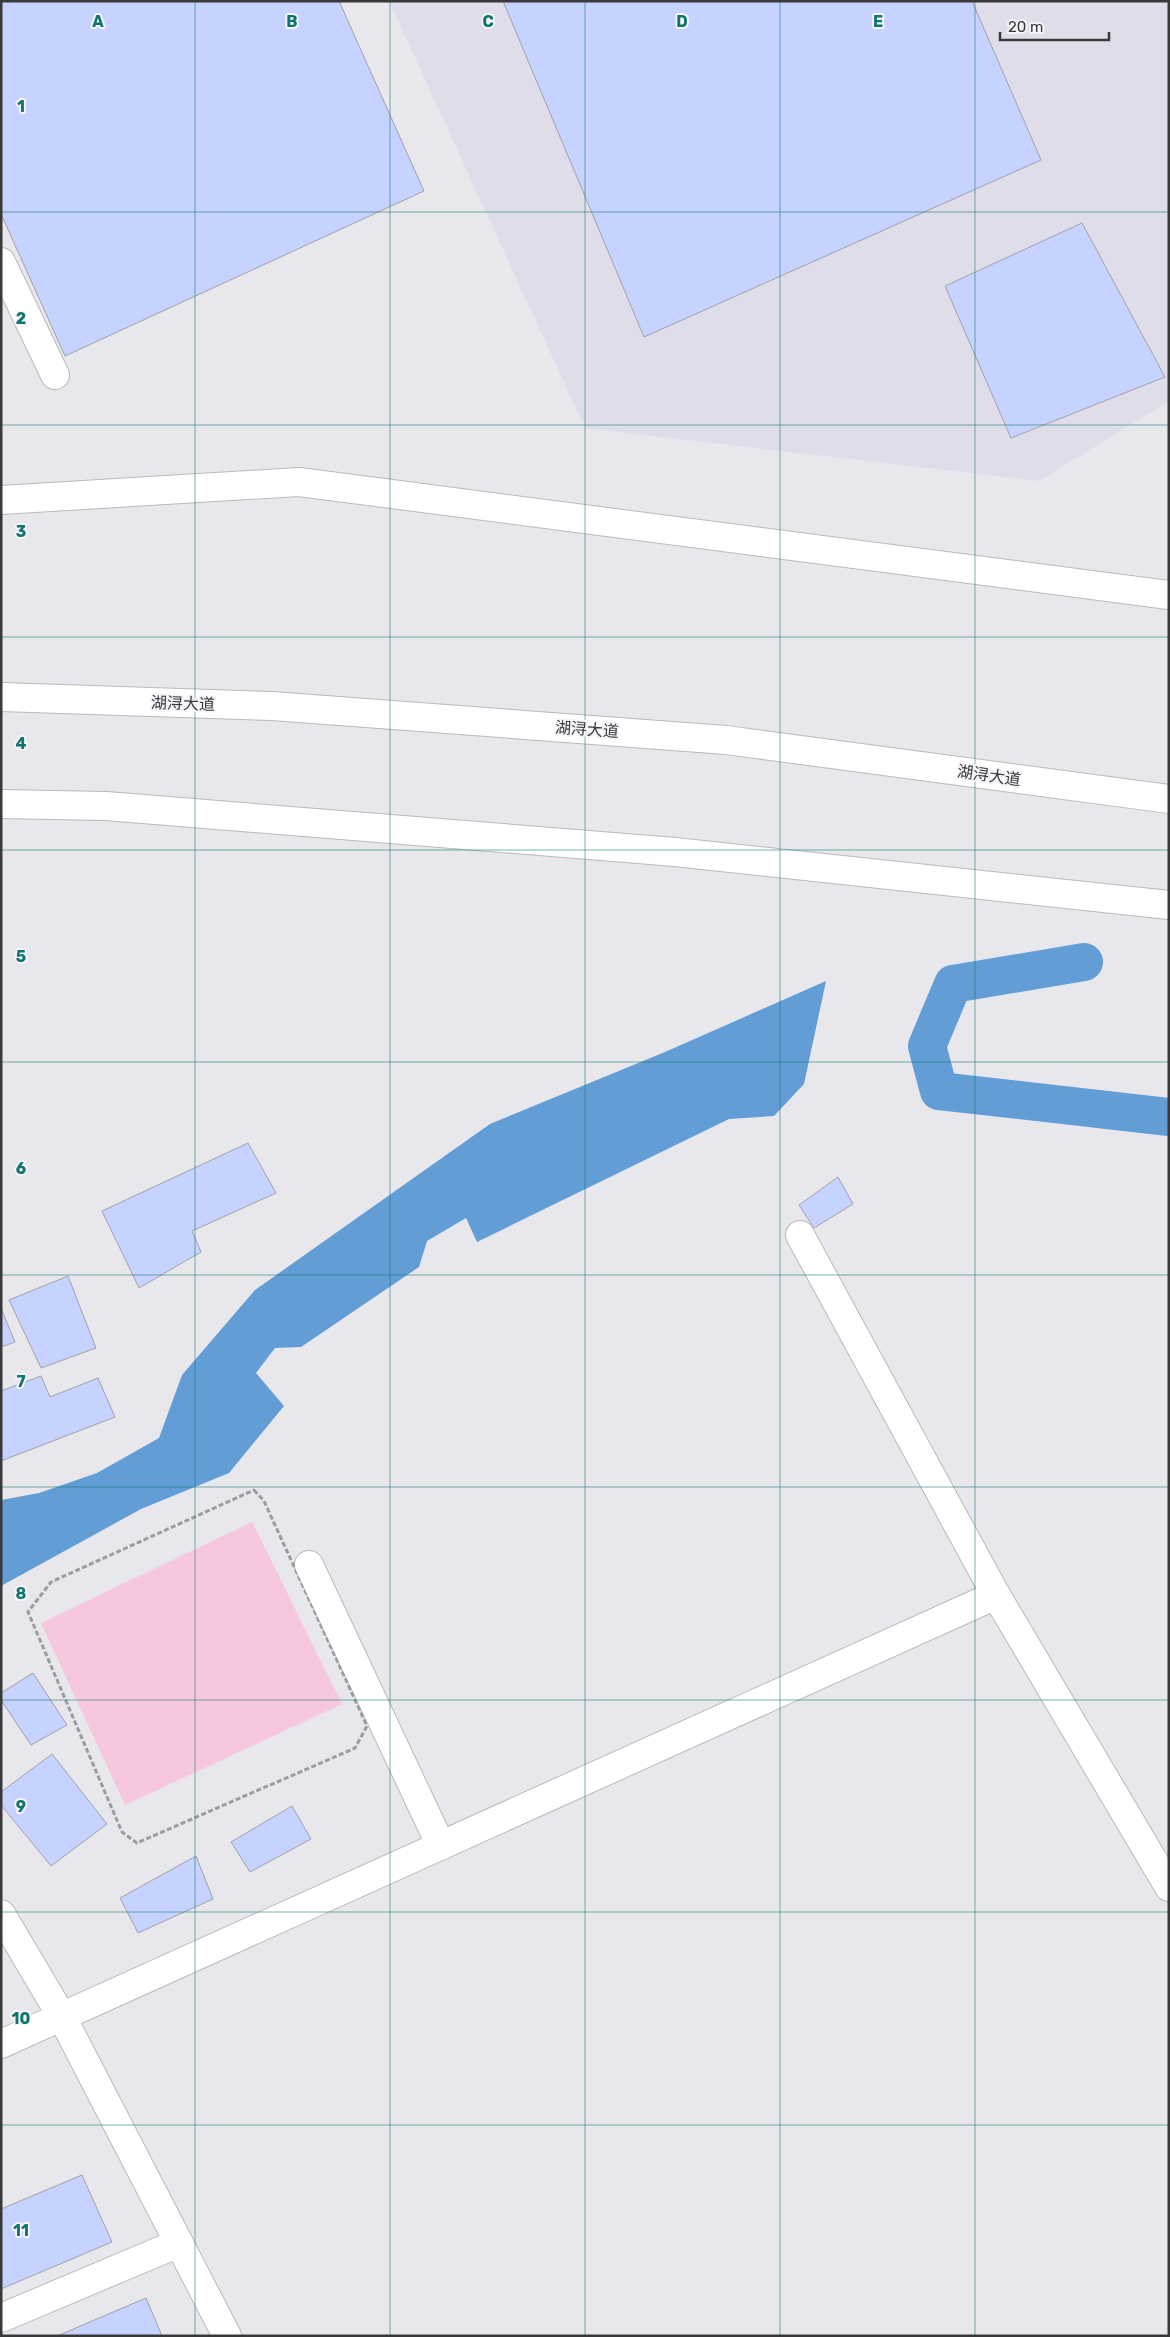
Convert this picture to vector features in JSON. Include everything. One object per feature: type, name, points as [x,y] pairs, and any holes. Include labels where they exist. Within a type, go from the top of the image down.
[{"type":"street","points":[[1,262],[55,375]]},
{"type":"street","points":[[1,500],[299,482],[1169,595]]},
{"type":"street","name":"湖浔大道","points":[[1,697],[272,706],[726,740],[1169,799]]},
{"type":"street","points":[[1,804],[106,806],[675,852],[1169,905]]},
{"type":"street","points":[[800,1235],[996,1595],[1169,1886]]},
{"type":"street","points":[[309,1565],[441,1846]]},
{"type":"street","points":[[1,2044],[996,1595]]},
{"type":"street","points":[[1,1914],[62,2017],[227,2336]]},
{"type":"street","points":[[1,2318],[179,2243]]},
{"type":"path","points":[[254,1490],[264,1501],[367,1726],[356,1748],[137,1844],[122,1832],[28,1612],[51,1582],[254,1490]]},
{"type":"shaded area","points":[[389,1],[1169,1],[1169,401],[1039,481],[585,428]]},
{"type":"shaded area","points":[[252,1522],[342,1704],[125,1805],[41,1623]]},
{"type":"water","points":[[826,981],[804,1084],[774,1116],[729,1119],[477,1242],[466,1218],[427,1241],[419,1267],[301,1347],[275,1348],[256,1373],[284,1406],[229,1473],[141,1509],[1,1586],[1,1500],[39,1493],[97,1473],[159,1438],[182,1375],[255,1290],[490,1124],[665,1052]]},
{"type":"building","points":[[1,1],[339,1],[424,191],[65,356],[1,214]]},
{"type":"building","points":[[503,1],[972,1],[1041,160],[644,337]]},
{"type":"building","points":[[1082,223],[1165,377],[1011,438],[945,286]]},
{"type":"building","points":[[248,1143],[276,1193],[192,1231],[201,1252],[139,1288],[102,1211]]},
{"type":"building","points":[[838,1177],[853,1204],[814,1228],[799,1205]]},
{"type":"building","points":[[68,1276],[96,1348],[41,1368],[9,1300]]},
{"type":"building","points":[[1,1308],[15,1342],[1,1347]]},
{"type":"building","points":[[41,1376],[50,1397],[98,1378],[115,1417],[1,1461],[1,1391]]},
{"type":"building","points":[[33,1673],[67,1725],[31,1745],[1,1700],[1,1693]]},
{"type":"building","points":[[52,1754],[107,1824],[51,1866],[1,1805],[1,1792]]},
{"type":"building","points":[[292,1806],[311,1839],[250,1872],[231,1842]]},
{"type":"building","points":[[196,1856],[213,1899],[138,1933],[120,1898]]},
{"type":"building","points":[[82,2175],[112,2242],[1,2289],[1,2209]]},
{"type":"building","points":[[146,2298],[162,2336],[57,2336]]},
{"type":"waterway","points":[[1084,962],[953,984],[927,1046],[939,1091],[1169,1117]]}]
